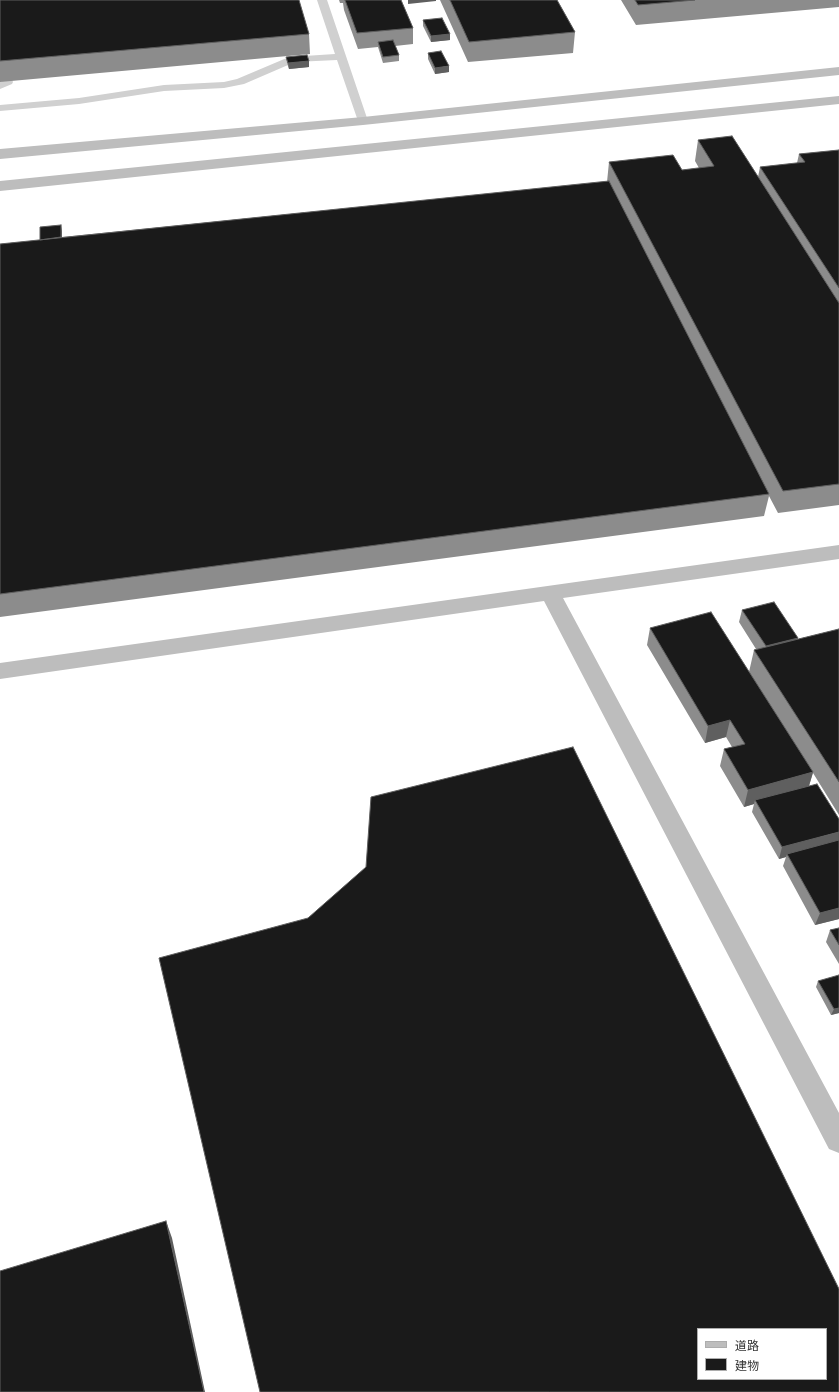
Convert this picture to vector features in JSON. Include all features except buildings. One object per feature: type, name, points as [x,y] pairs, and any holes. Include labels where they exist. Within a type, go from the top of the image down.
[{"type":"street","points":[[0,154],[363,121],[839,71]]},
{"type":"street","points":[[0,186],[839,100]]},
{"type":"street","points":[[0,671],[839,552]]},
{"type":"street","points":[[550,593],[839,1140]]},
{"type":"lane","points":[[322,0],[363,121]]},
{"type":"lane","points":[[0,108],[79,101],[164,88],[224,85],[240,82],[293,59],[341,56]]}]
